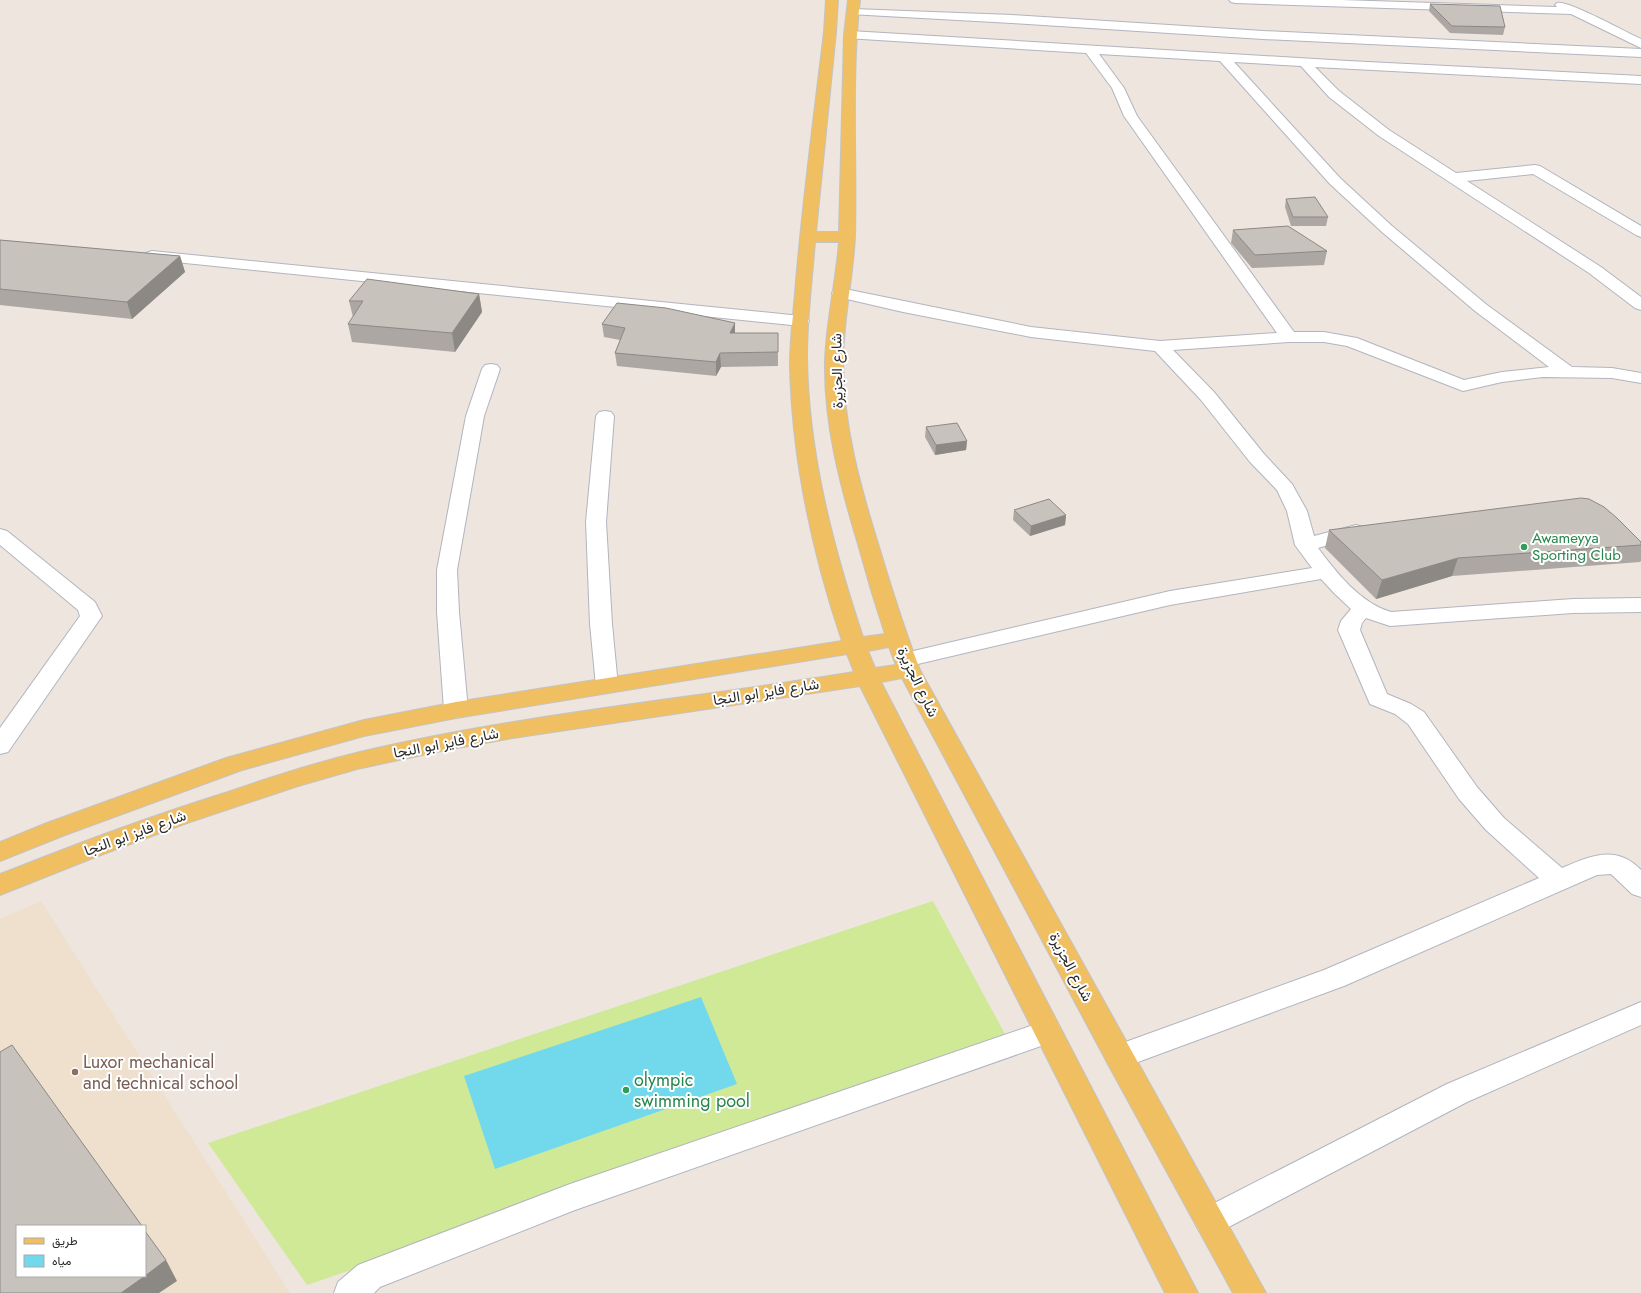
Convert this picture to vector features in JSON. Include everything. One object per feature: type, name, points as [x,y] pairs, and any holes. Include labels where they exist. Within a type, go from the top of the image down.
[{"type":"main road","name":"شارع الجزيرة","points":[[832,0],[846,24],[847,237],[846,264],[840,293],[836,327],[834,363],[836,402],[841,443],[851,488],[896,639],[907,665],[1119,1057],[1250,1293]]},
{"type":"main road","name":"شارع الجزيرة","points":[[846,24],[807,237],[798,364],[801,411],[807,462],[817,518],[833,578],[854,646],[867,677],[1182,1293]]},
{"type":"main road","points":[[807,237],[847,237]]},
{"type":"main road","name":"شارع فايز ابو النجا","points":[[0,852],[56,829],[234,764],[364,728],[456,710],[896,639]]},
{"type":"main road","name":"شارع فايز ابو النجا","points":[[0,885],[67,857],[217,804],[290,780],[372,757],[480,735],[867,677],[907,665]]},
{"type":"main road","points":[[56,829],[67,857]]},
{"type":"street","points":[[1235,0],[1575,11]]},
{"type":"street","points":[[1545,0],[1575,11],[1641,45]]},
{"type":"street","points":[[846,24],[1005,19],[1263,35],[1641,53]]},
{"type":"street","points":[[846,24],[1641,45]]},
{"type":"street","points":[[846,24],[1089,49],[1224,58],[1641,80]]},
{"type":"street","points":[[1089,49],[1118,88],[1131,116],[1290,337]]},
{"type":"street","points":[[1224,58],[1335,181],[1386,230],[1481,308],[1567,372]]},
{"type":"street","points":[[1304,62],[1334,94],[1378,128],[1595,270],[1641,305]]},
{"type":"street","points":[[1453,178],[1534,169],[1641,232]]},
{"type":"street","points":[[135,254],[802,321]]},
{"type":"street","points":[[840,293],[1031,332],[1160,346],[1290,337],[1324,337],[1351,342],[1463,386],[1527,373],[1567,372],[1612,374],[1641,378]]},
{"type":"street","points":[[1160,346],[1171,360],[1200,388],[1231,423],[1255,455],[1281,482],[1294,502],[1303,525],[1305,545],[1325,572],[1372,614],[1390,619],[1573,606],[1641,605]]},
{"type":"street","points":[[456,710],[448,612],[447,570],[475,416],[491,369]]},
{"type":"street","points":[[604,416],[596,522],[600,616],[607,686]]},
{"type":"street","points":[[1305,545],[1349,532],[1372,528]]},
{"type":"street","points":[[0,535],[87,607],[91,616],[0,746]]},
{"type":"street","points":[[907,665],[1170,598],[1325,572]]},
{"type":"street","points":[[1364,608],[1349,625],[1349,630],[1375,695],[1384,702],[1403,709],[1416,718],[1468,793],[1495,824],[1559,881]]},
{"type":"street","points":[[1119,1057],[1334,978],[1559,881],[1605,863],[1618,866],[1627,872],[1641,887]]},
{"type":"street","points":[[1210,1221],[1457,1093],[1641,1013]]},
{"type":"street","points":[[350,1293],[369,1276],[570,1198],[1048,1032]]},
{"type":"shaded area","name":"Luxor mechanical and technical school","points":[[41,901],[290,1293],[0,1293],[0,919]]},
{"type":"green space","name":"olympic swimming pool","points":[[933,901],[1012,1047],[754,1132],[307,1285],[208,1143]]},
{"type":"water","points":[[701,997],[737,1084],[495,1169],[464,1076]]},
{"type":"building","points":[[1430,4],[1500,6],[1505,27],[1452,26]]},
{"type":"building","points":[[1315,197],[1328,217],[1293,217],[1286,199]]},
{"type":"building","points":[[1288,226],[1327,251],[1255,255],[1233,230]]},
{"type":"building","points":[[0,240],[180,256],[127,302],[0,289]]},
{"type":"building","points":[[367,279],[479,294],[452,333],[348,324],[363,301],[349,301]]},
{"type":"building","points":[[617,303],[666,308],[735,323],[730,333],[778,333],[778,352],[720,353],[716,362],[615,353],[625,328],[602,324]]},
{"type":"building","points":[[957,423],[967,441],[936,445],[926,427]]},
{"type":"building","points":[[1581,498],[1589,499],[1604,507],[1641,542],[1641,545],[1458,558],[1382,580],[1329,530]]},
{"type":"building","points":[[1049,499],[1066,515],[1031,526],[1014,510]]},
{"type":"building","points":[[12,1045],[141,1225],[16,1225],[16,1277],[144,1277],[121,1293],[0,1293],[0,1052]]},
{"type":"building","points":[[146,1232],[166,1260],[146,1275]]},
{"type":"place","name":"Awameyya Sporting Club","points":[[1524,547]]},
{"type":"place","name":"Luxor mechanical and technical school","points":[[75,1072]]},
{"type":"place","name":"olympic swimming pool","points":[[626,1090]]}]
